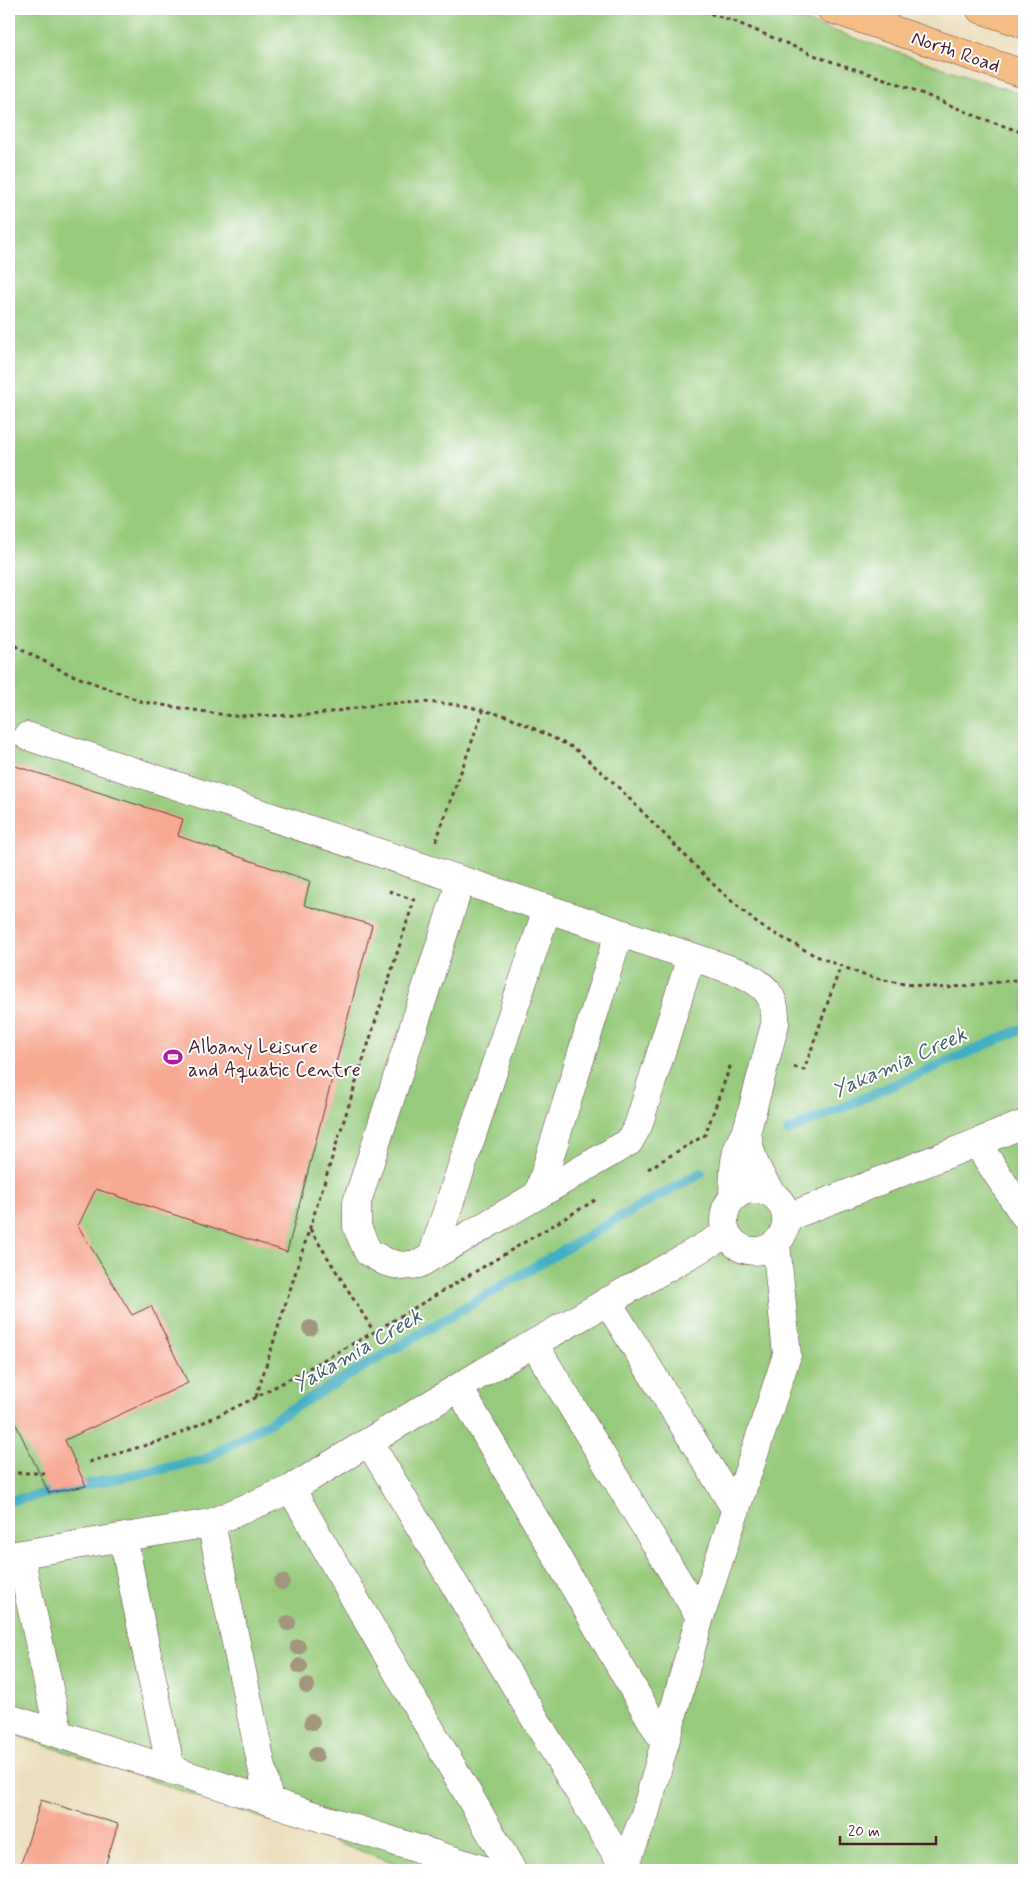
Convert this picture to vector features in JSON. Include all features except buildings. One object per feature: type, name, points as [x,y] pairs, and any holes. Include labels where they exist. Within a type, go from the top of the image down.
[{"type":"main road","name":"North Road","points":[[831,9],[1024,74]]},
{"type":"main road","points":[[980,9],[1024,24]]},
{"type":"street","points":[[27,736],[741,973],[760,983],[773,1002],[776,1024],[746,1130],[739,1142],[735,1155],[733,1197]]},
{"type":"street","points":[[461,880],[357,1202],[357,1227],[368,1252],[386,1262],[402,1266],[419,1264],[629,1142],[638,1126],[691,957]]},
{"type":"street","points":[[432,1256],[548,909]]},
{"type":"street","points":[[538,1194],[619,933]]},
{"type":"street","points":[[786,1218],[1024,1124]]},
{"type":"street","points":[[746,1130],[750,1153],[758,1173],[771,1193],[781,1203],[786,1218],[785,1227],[776,1242],[758,1251],[740,1247],[726,1234],[724,1214],[727,1204],[742,1191],[761,1189],[771,1193]]},
{"type":"street","points":[[977,1143],[1024,1215]]},
{"type":"street","points":[[59,1734],[14,1556],[211,1523],[291,1489],[606,1301],[726,1234]]},
{"type":"street","points":[[622,1869],[645,1814],[700,1617],[787,1355],[776,1242]]},
{"type":"street","points":[[606,1301],[736,1510]]},
{"type":"street","points":[[534,1344],[700,1617]]},
{"type":"street","points":[[459,1388],[664,1742]]},
{"type":"street","points":[[368,1442],[622,1869]]},
{"type":"street","points":[[291,1489],[512,1870]]},
{"type":"street","points":[[211,1523],[269,1801]]},
{"type":"street","points":[[123,1538],[171,1770]]},
{"type":"street","points":[[9,1718],[484,1870]]},
{"type":"path","points":[[695,9],[731,20],[821,58],[897,83],[981,118],[1024,133]]},
{"type":"path","points":[[9,640],[18,648],[67,673],[143,702],[232,716],[312,715],[381,704],[423,702],[462,705],[510,718],[574,748],[614,783],[718,889],[759,925],[814,955],[866,976],[904,984],[946,988],[1024,978]]},
{"type":"path","points":[[255,1398],[414,900],[483,710]]},
{"type":"path","points":[[387,890],[414,900]]},
{"type":"path","points":[[310,1228],[374,1332]]},
{"type":"path","points":[[9,1473],[45,1473]]},
{"type":"green space","points":[[9,9],[769,9],[1024,95],[1024,1870],[417,1870],[9,1733]]},
{"type":"waterway","name":"Yakamia Creek","points":[[788,1131],[1024,1028]]},
{"type":"waterway","name":"Yakamia Creek","points":[[9,1501],[204,1460],[620,1217],[701,1173]]},
{"type":"place","name":"Albany Leisure and Aquatic Centre","points":[[173,1057]]}]
